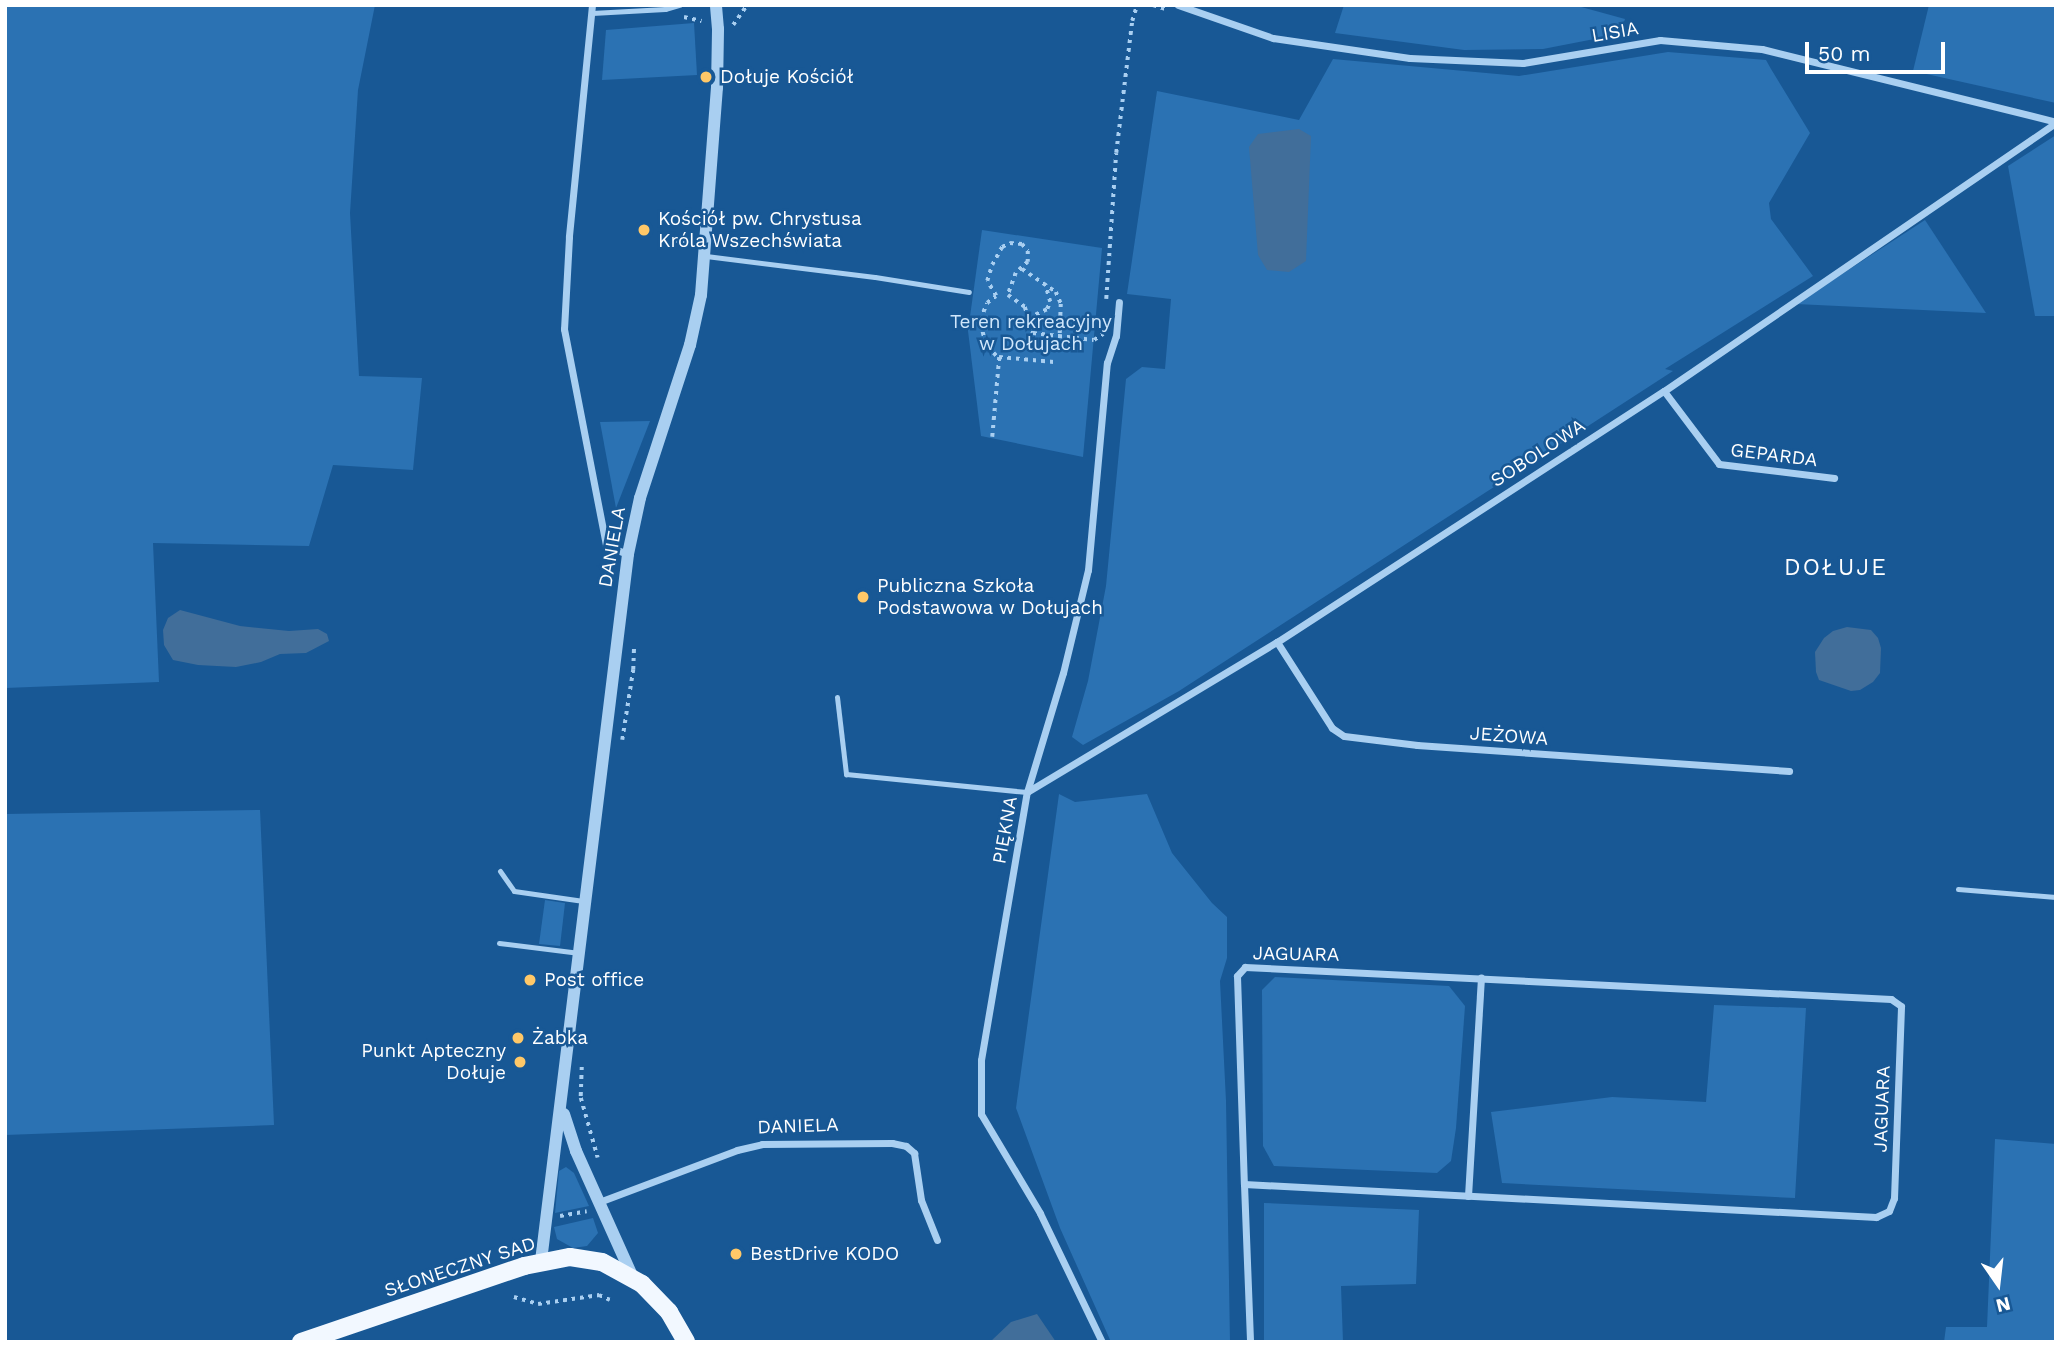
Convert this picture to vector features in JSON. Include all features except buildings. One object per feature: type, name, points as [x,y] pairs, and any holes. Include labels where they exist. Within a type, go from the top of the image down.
[{"type":"main road","name":"SŁONECZNY SAD","points":[[301,1342],[541,1261],[570,1257],[593,1260],[633,1278],[665,1307],[685,1342]]},
{"type":"street","name":"DANIELA","points":[[541,1261],[563,1102],[628,554],[650,464],[690,345],[705,256],[717,88],[716,5]]},
{"type":"street","name":"LISIA","points":[[1178,5],[1273,38],[1410,58],[1523,63],[1660,40],[1762,49],[2056,123]]},
{"type":"street","points":[[592,9],[569,237],[564,329],[606,546],[628,554]]},
{"type":"street","name":"SOBOLOWA","points":[[1027,792],[1277,642],[1664,391],[2056,123]]},
{"type":"street","name":"PIĘKNA","points":[[1102,1342],[1040,1213],[981,1114],[981,1060],[1027,792],[1063,673],[1088,570],[1107,363],[1116,336],[1119,302]]},
{"type":"street","name":"GEPARDA","points":[[1664,391],[1719,464],[1834,478]]},
{"type":"street","name":"JEŻOWA","points":[[1277,642],[1332,728],[1344,736],[1417,745],[1789,771]]},
{"type":"street","name":"JAGUARA","points":[[1244,1184],[1876,1217],[1889,1212],[1894,1198],[1901,1006],[1891,999],[1245,967],[1237,976],[1244,1184],[1250,1342]]},
{"type":"street","points":[[1468,1196],[1481,977]]},
{"type":"street","name":"DANIELA","points":[[563,1102],[570,1135],[596,1206],[633,1278]]},
{"type":"street","name":"DANIELA","points":[[596,1206],[737,1150],[762,1144],[892,1143],[906,1146],[914,1153],[921,1200],[937,1240]]},
{"type":"lane","points":[[592,9],[665,9],[679,5]]},
{"type":"lane","points":[[705,256],[876,277],[969,292]]},
{"type":"lane","points":[[837,697],[846,774],[1027,792]]},
{"type":"lane","points":[[500,871],[514,891],[585,902]]},
{"type":"lane","points":[[1958,889],[2056,897]]},
{"type":"lane","points":[[499,943],[579,953]]},
{"type":"path","points":[[732,35],[737,17],[747,5]]},
{"type":"path","points":[[1105,308],[1116,153],[1132,21],[1137,5]]},
{"type":"path","points":[[679,17],[701,18],[706,27]]},
{"type":"path","points":[[674,241],[696,241]]},
{"type":"path","points":[[996,296],[986,279],[998,252],[1006,244],[1016,243],[1025,247],[1029,256],[1022,269],[1016,273],[1008,295]]},
{"type":"path","points":[[1022,269],[1031,278],[1056,292],[1061,304],[1060,337]]},
{"type":"path","points":[[1028,318],[1047,309],[1050,302],[1045,284]]},
{"type":"path","points":[[996,356],[985,344],[980,320],[987,303],[996,296],[1008,295],[1021,302],[1033,333],[1094,340],[1103,335],[1104,322]]},
{"type":"path","points":[[992,437],[999,357],[1054,362]]},
{"type":"path","points":[[621,747],[634,670],[634,636]]},
{"type":"path","points":[[582,1061],[581,1098],[600,1163]]},
{"type":"path","points":[[555,1217],[596,1206]]},
{"type":"path","points":[[514,1297],[538,1304],[599,1295],[610,1300]]},
{"type":"green space","points":[[5,5],[375,5],[358,90],[350,213],[359,376],[422,378],[413,470],[333,465],[309,546],[153,543],[159,682],[5,688]]},
{"type":"green space","points":[[1344,5],[1574,5],[1625,19],[1620,34],[1543,49],[1464,50],[1335,33]]},
{"type":"green space","points":[[1929,5],[2056,5],[2056,103],[1913,71]]},
{"type":"green space","points":[[694,23],[697,75],[602,80],[606,30]]},
{"type":"green space","points":[[1668,52],[1766,60],[1810,133],[1769,203],[1771,219],[1813,276],[1665,369],[1673,371],[1179,691],[1083,745],[1072,737],[1088,681],[1106,586],[1126,379],[1142,367],[1165,369],[1171,299],[1127,294],[1157,91],[1299,120],[1333,59],[1519,76]]},
{"type":"green space","points":[[2056,135],[2056,316],[2035,316],[2008,166]]},
{"type":"green space","points":[[1925,220],[1986,313],[1796,304]]},
{"type":"green space","name":"Teren rekreacyjny w Dołujach","points":[[982,230],[1102,248],[1083,457],[981,436],[968,331]]},
{"type":"green space","points":[[650,421],[616,508],[600,422]]},
{"type":"green space","points":[[1059,794],[1075,802],[1147,794],[1172,853],[1212,903],[1227,917],[1227,958],[1220,981],[1226,1101],[1230,1342],[1111,1342],[1060,1228],[1016,1108]]},
{"type":"green space","points":[[260,810],[274,1125],[5,1135],[5,814]]},
{"type":"green space","points":[[545,900],[565,903],[560,946],[539,944]]},
{"type":"green space","points":[[1275,977],[1449,986],[1465,1006],[1451,1161],[1437,1173],[1274,1166],[1263,1146],[1262,990]]},
{"type":"green space","points":[[1714,1005],[1806,1008],[1795,1198],[1502,1183],[1491,1112],[1612,1097],[1706,1102]]},
{"type":"green space","points":[[1995,1139],[2056,1144],[2056,1342],[1944,1342],[1946,1327],[1987,1327]]},
{"type":"green space","points":[[566,1167],[574,1173],[589,1206],[555,1213],[559,1171]]},
{"type":"green space","points":[[1264,1203],[1419,1210],[1416,1284],[1341,1286],[1343,1342],[1264,1342]]},
{"type":"green space","points":[[593,1218],[598,1233],[587,1246],[573,1248],[557,1239],[554,1227]]},
{"type":"shaded area","points":[[1299,129],[1311,136],[1306,261],[1289,272],[1267,270],[1258,255],[1249,147],[1258,134]]},
{"type":"shaded area","points":[[180,610],[240,626],[289,631],[318,629],[327,634],[329,641],[306,653],[280,654],[261,662],[236,667],[198,665],[173,660],[164,645],[163,630],[168,618]]},
{"type":"shaded area","points":[[1847,627],[1871,630],[1878,638],[1881,648],[1880,673],[1873,682],[1860,690],[1851,691],[1819,680],[1816,672],[1815,652],[1824,638],[1833,631]]},
{"type":"shaded area","points":[[1037,1314],[1056,1342],[990,1342],[1011,1322]]},
{"type":"place","name":"Dołuje Kościół","points":[[706,77]]},
{"type":"place","name":"Kościół pw. Chrystusa Króla Wszechświata","points":[[644,230]]},
{"type":"place","name":"Publiczna Szkoła Podstawowa w Dołujach","points":[[863,597]]},
{"type":"place","name":"Post office","points":[[530,980]]},
{"type":"place","name":"Żabka","points":[[518,1038]]},
{"type":"place","name":"Punkt Apteczny Dołuje","points":[[520,1062]]},
{"type":"place","name":"BestDrive KODO","points":[[736,1254]]},
{"type":"district","name":"DOŁUJE","points":[[1836,568]]}]
